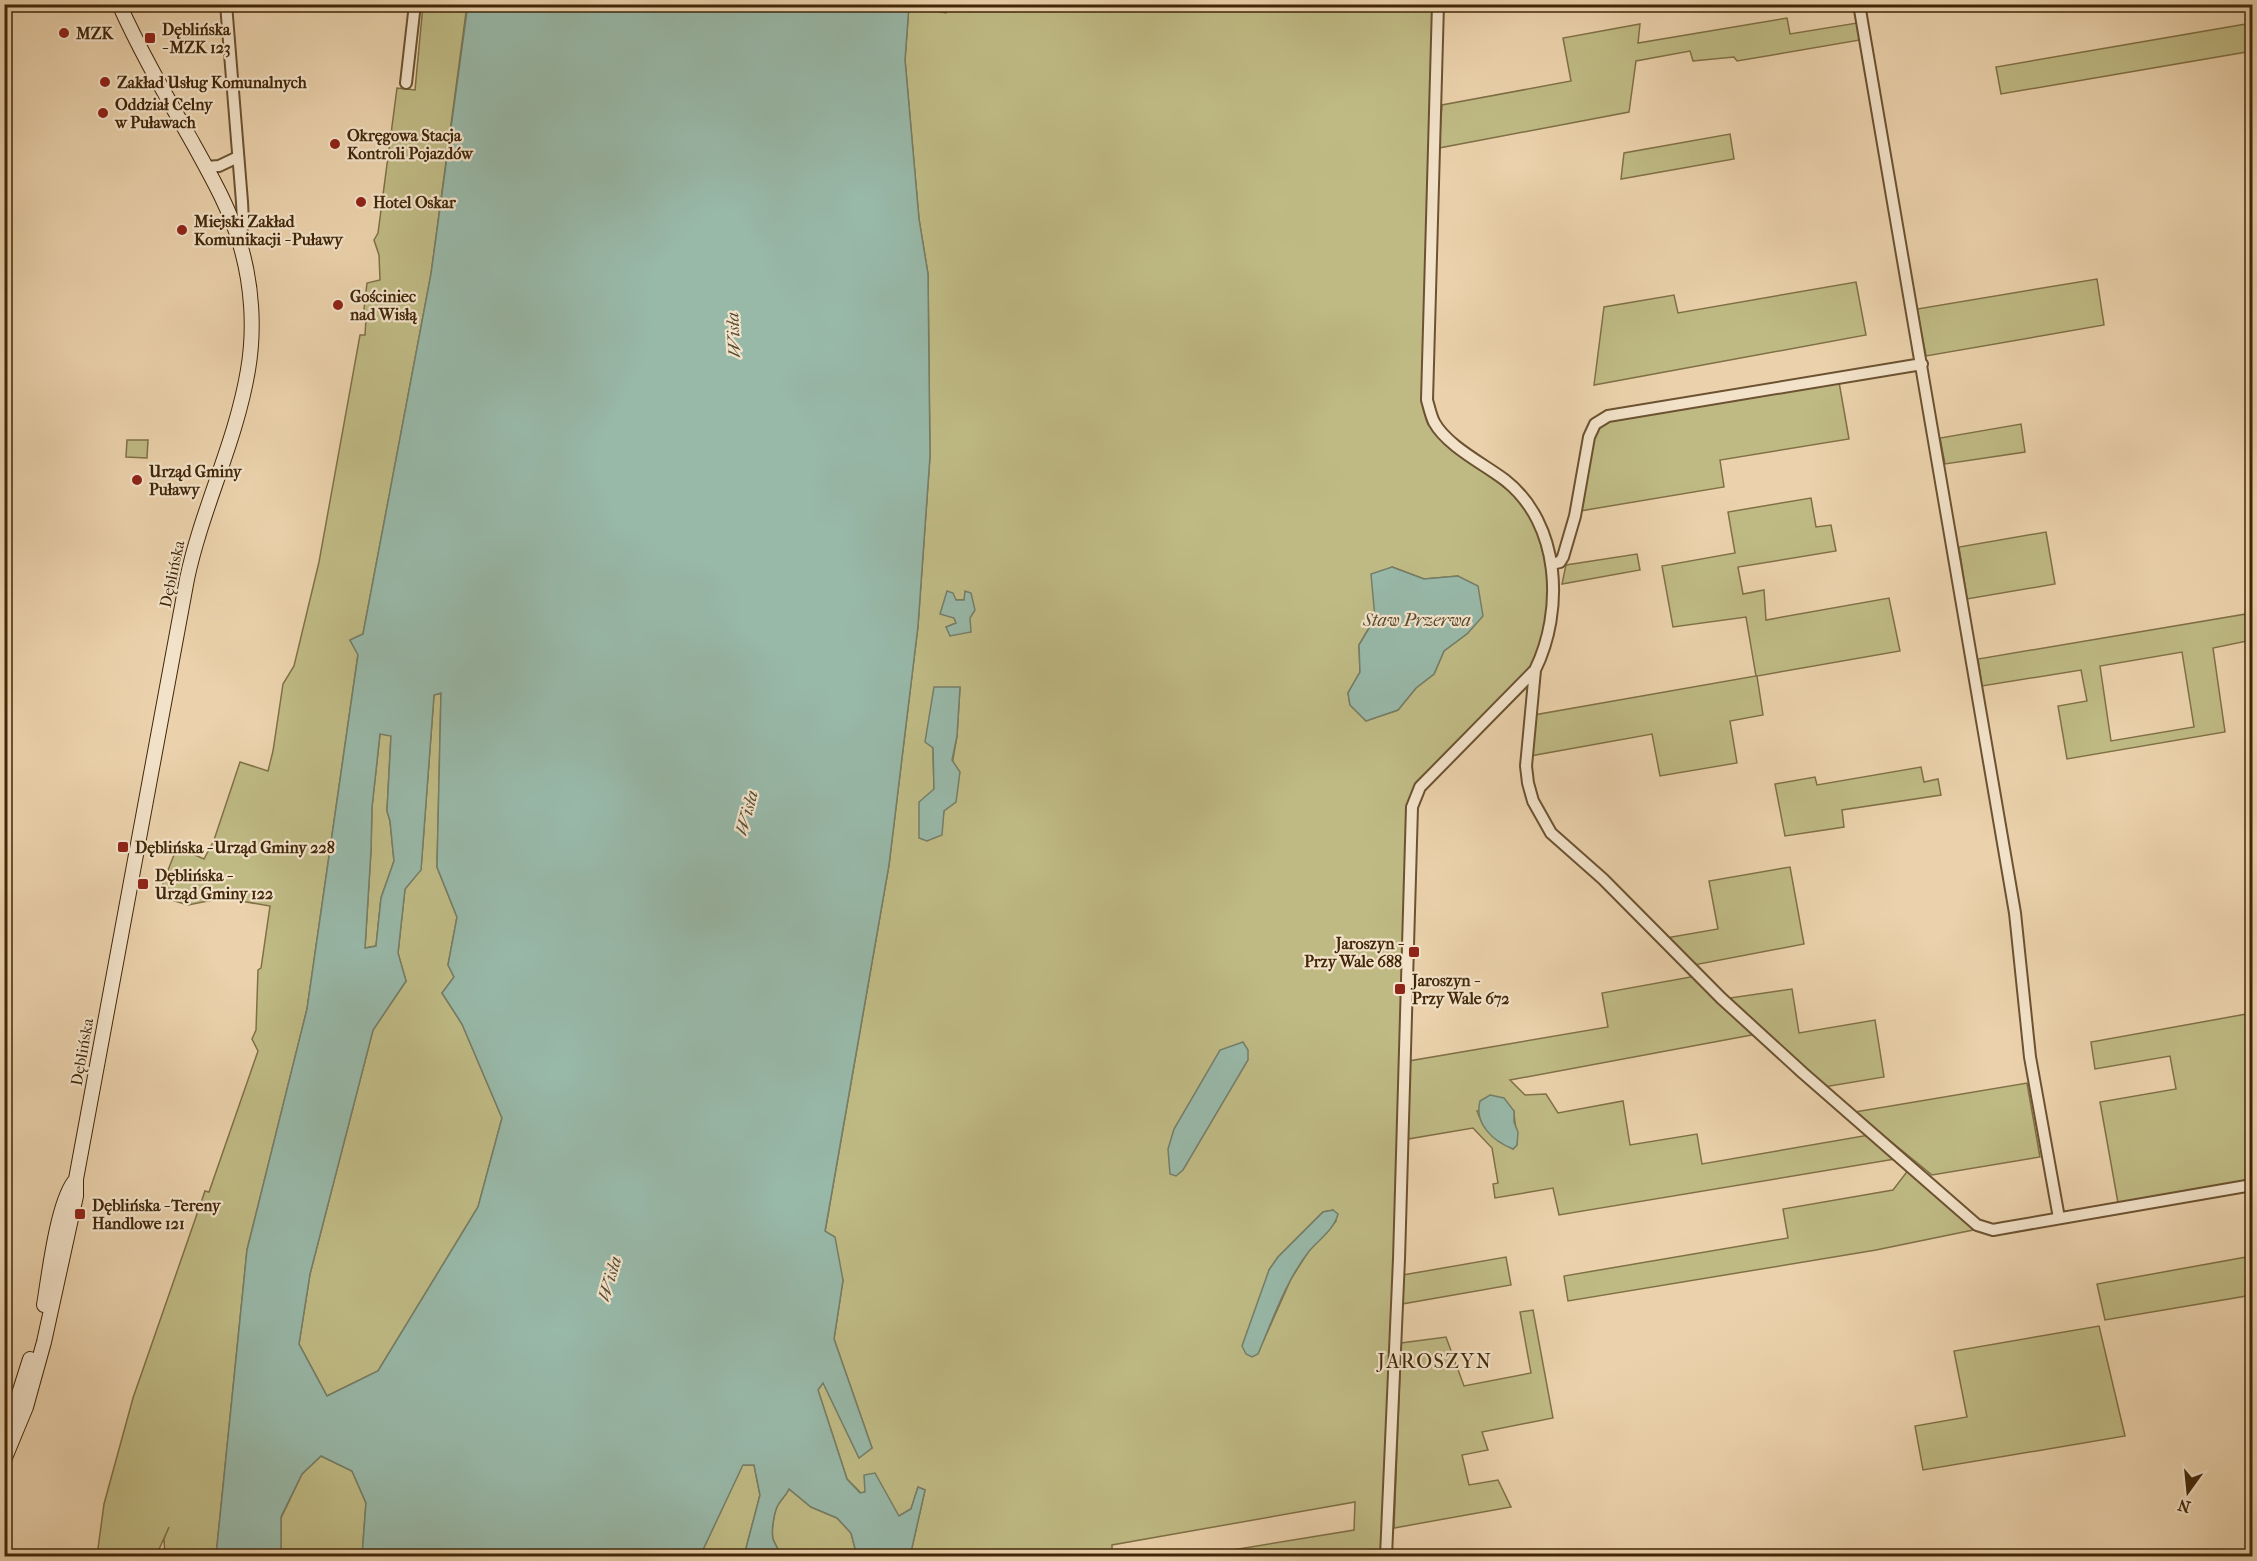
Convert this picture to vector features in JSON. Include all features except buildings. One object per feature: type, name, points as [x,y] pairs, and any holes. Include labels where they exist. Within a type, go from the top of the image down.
[{"type":"main road","name":"Dęblińska","points":[[4,1460],[9,1444],[21,1422],[44,1342],[76,1196],[76,1179],[191,557],[238,410],[248,369],[251,317],[240,243],[206,167],[146,58],[120,4]]},
{"type":"street","points":[[226,4],[243,222],[240,243]]},
{"type":"street","points":[[406,83],[415,4]]},
{"type":"street","points":[[1386,1557],[1399,1258],[1412,807],[1420,787],[1535,670],[1545,649],[1552,616],[1554,590],[1551,564],[1542,532],[1524,498],[1506,481],[1450,440],[1435,423],[1427,400],[1438,4]]},
{"type":"street","points":[[1859,4],[2015,913],[2030,1057],[2059,1218]]},
{"type":"street","points":[[206,167],[219,166],[238,157]]},
{"type":"street","points":[[1551,564],[1560,562],[1563,557],[1575,516],[1589,437],[1595,424],[1601,419],[1922,364]]},
{"type":"street","points":[[1535,670],[1526,766],[1533,801],[1551,833],[1602,879],[1729,1005],[1977,1225],[1993,1230],[2253,1185]]},
{"type":"shaded area","points":[[951,4],[1433,5],[1422,402],[1428,424],[1443,442],[1509,491],[1522,505],[1540,541],[1548,581],[1548,602],[1543,641],[1532,666],[1417,785],[1410,797],[1407,812],[1396,1239],[1382,1556],[1196,1556],[1354,1530],[1355,1502],[1112,1545],[1112,1556],[913,1556],[911,1552],[925,1490],[918,1487],[911,1509],[899,1516],[865,1492],[861,1493],[847,1479],[818,1390],[823,1382],[859,1457],[872,1448],[834,1339],[843,1280],[825,1232],[889,865],[918,626],[930,456],[928,274],[919,219],[905,60],[909,5],[930,5],[931,10],[946,13]],"holes":[[[1392,567],[1424,579],[1458,576],[1468,633],[1444,651],[1434,674],[1416,688],[1398,710],[1366,721],[1350,705],[1348,693],[1360,672],[1359,645],[1375,618]],[[956,600],[964,600],[970,632],[947,627],[956,623],[954,618]],[[960,687],[957,736],[944,811],[934,789],[933,748]],[[1333,1210],[1336,1221],[1308,1252],[1291,1279],[1258,1353],[1269,1270],[1278,1257],[1323,1212]]]},
{"type":"shaded area","points":[[423,5],[467,5],[431,274],[363,634],[350,640],[358,654],[307,1009],[247,1250],[216,1556],[165,1556],[164,1539],[169,1527],[156,1556],[97,1556],[104,1504],[133,1398],[205,1191],[209,1192],[258,1051],[252,1039],[256,1030],[258,970],[261,968],[270,906],[223,898],[188,905],[158,896],[177,847],[204,859],[214,840],[240,762],[268,771],[283,684],[294,666],[319,562],[360,335],[365,335],[366,318],[363,318],[367,283],[380,280],[379,255],[374,240],[378,233],[397,88],[415,90]]},
{"type":"shaded area","points":[[1787,18],[1790,34],[1857,23],[1860,40],[1737,61],[1734,57],[1693,61],[1690,51],[1636,61],[1629,112],[1439,148],[1442,105],[1571,81],[1563,38],[1640,24],[1638,43]]},
{"type":"shaded area","points":[[2252,23],[2252,51],[2001,94],[1996,67]]},
{"type":"shaded area","points":[[1730,134],[1734,159],[1621,179],[1624,153]]},
{"type":"shaded area","points":[[2097,279],[2104,325],[1926,356],[1917,309]]},
{"type":"shaded area","points":[[1856,282],[1866,335],[1594,385],[1604,307],[1674,295],[1678,313]]},
{"type":"shaded area","points":[[1839,382],[1849,439],[1720,460],[1724,487],[1580,511],[1595,433],[1608,420]]},
{"type":"shaded area","points":[[2021,424],[2025,452],[1945,464],[1940,438]]},
{"type":"shaded area","points":[[127,440],[148,440],[147,458],[126,457]]},
{"type":"shaded area","points":[[1811,498],[1816,527],[1831,525],[1836,551],[1738,567],[1743,594],[1764,590],[1766,620],[1889,598],[1900,651],[1757,676],[1763,715],[1730,721],[1737,763],[1660,776],[1652,734],[1530,756],[1534,715],[1756,676],[1746,617],[1673,627],[1662,566],[1735,553],[1728,512]]},
{"type":"shaded area","points":[[2046,532],[2055,584],[1967,599],[1959,547]]},
{"type":"shaded area","points":[[1637,554],[1640,570],[1562,584],[1566,565]]},
{"type":"shaded area","points":[[2252,613],[2252,640],[2213,648],[2225,732],[2067,759],[2058,706],[2087,701],[2081,670],[1982,686],[1978,659]],"holes":[[[2182,652],[2194,727],[2111,741],[2100,666]]]},
{"type":"shaded area","points":[[441,693],[437,867],[457,917],[448,965],[454,977],[442,993],[462,1024],[502,1118],[478,1207],[378,1371],[327,1396],[299,1344],[310,1274],[373,1030],[406,981],[398,953],[405,889],[421,869],[434,695]]},
{"type":"shaded area","points":[[380,734],[391,735],[387,811],[394,861],[381,898],[376,946],[365,948],[372,807]]},
{"type":"shaded area","points":[[1921,767],[1924,782],[1938,779],[1941,795],[1842,810],[1844,827],[1785,836],[1775,784],[1815,777],[1817,785]]},
{"type":"shaded area","points":[[1790,867],[1804,944],[1694,965],[1666,938],[1718,929],[1709,881]]},
{"type":"shaded area","points":[[1696,976],[1757,1034],[1510,1080],[1525,1095],[1546,1094],[1558,1113],[1623,1101],[1630,1145],[1697,1134],[1702,1164],[1869,1135],[1895,1159],[1559,1215],[1553,1188],[1495,1198],[1493,1184],[1498,1183],[1492,1148],[1473,1128],[1408,1139],[1409,1061],[1608,1027],[1602,993]],"holes":[[[1477,1111],[1514,1111],[1517,1145],[1513,1149],[1490,1134]]]},
{"type":"shaded area","points":[[1792,989],[1799,1033],[1875,1020],[1884,1077],[1824,1087],[1730,998]]},
{"type":"shaded area","points":[[2252,1013],[2252,1180],[2118,1203],[2100,1102],[2176,1089],[2170,1056],[2095,1069],[2091,1042]]},
{"type":"shaded area","points":[[2027,1083],[2040,1157],[1932,1175],[1855,1112]]},
{"type":"shaded area","points":[[1909,1169],[1978,1229],[1876,1250],[1568,1301],[1564,1276],[1788,1238],[1783,1209],[1893,1190]]},
{"type":"shaded area","points":[[2252,1256],[2252,1295],[2105,1320],[2097,1284]]},
{"type":"shaded area","points":[[1506,1257],[1511,1285],[1402,1304],[1403,1275]]},
{"type":"shaded area","points":[[1533,1310],[1553,1418],[1482,1432],[1488,1450],[1462,1455],[1469,1485],[1498,1480],[1511,1507],[1394,1528],[1401,1343],[1446,1337],[1464,1386],[1531,1373],[1520,1312]]},
{"type":"shaded area","points":[[2099,1326],[2125,1436],[1923,1470],[1915,1426],[1967,1417],[1954,1351]]},
{"type":"shaded area","points":[[321,1456],[352,1471],[366,1503],[362,1556],[281,1556],[281,1518],[302,1474]]},
{"type":"shaded area","points":[[742,1465],[754,1465],[760,1495],[744,1556],[700,1556]]},
{"type":"shaded area","points":[[789,1489],[811,1507],[837,1518],[851,1533],[857,1556],[780,1556],[773,1539],[773,1522],[778,1505]]},
{"type":"water","name":"Wisła","points":[[468,4],[909,5],[905,60],[919,219],[928,274],[930,456],[918,626],[889,865],[825,1231],[835,1237],[843,1280],[834,1339],[872,1448],[859,1458],[823,1383],[818,1390],[847,1479],[860,1493],[865,1492],[864,1475],[875,1473],[899,1516],[911,1509],[918,1487],[925,1490],[911,1552],[913,1556],[857,1556],[851,1533],[837,1518],[811,1507],[789,1489],[778,1505],[773,1522],[773,1539],[780,1556],[744,1556],[760,1495],[754,1465],[743,1465],[700,1556],[362,1556],[366,1503],[352,1471],[321,1456],[302,1474],[281,1517],[281,1556],[216,1556],[247,1250],[307,1009],[358,655],[350,640],[363,634],[431,274]],"holes":[[[441,693],[437,867],[457,917],[448,965],[454,977],[442,993],[462,1024],[502,1118],[478,1207],[378,1371],[327,1396],[299,1344],[310,1274],[373,1030],[406,981],[398,953],[405,889],[421,870],[434,695]],[[380,734],[391,736],[387,811],[394,861],[381,898],[376,946],[365,948],[372,807]]]},
{"type":"water","name":"Staw Przerwa","points":[[1392,567],[1424,579],[1458,576],[1478,586],[1483,616],[1468,633],[1444,651],[1434,674],[1416,688],[1398,710],[1366,721],[1350,705],[1348,693],[1360,672],[1359,645],[1375,618],[1371,574]]},
{"type":"water","points":[[947,591],[953,593],[956,600],[964,600],[965,591],[971,593],[975,610],[970,618],[971,632],[950,636],[946,627],[956,623],[954,618],[940,614]]},
{"type":"water","points":[[934,687],[960,687],[957,736],[952,760],[960,772],[956,802],[944,811],[942,835],[927,841],[919,838],[919,802],[934,789],[933,748],[925,742]]},
{"type":"water","points":[[1243,1042],[1248,1050],[1248,1060],[1183,1170],[1176,1176],[1170,1174],[1168,1149],[1174,1129],[1220,1050]]},
{"type":"water","points":[[1490,1095],[1504,1098],[1514,1111],[1514,1122],[1518,1132],[1517,1145],[1513,1149],[1492,1136],[1480,1117],[1480,1101]]},
{"type":"water","points":[[1333,1210],[1338,1214],[1336,1219],[1330,1229],[1310,1250],[1294,1274],[1258,1354],[1252,1357],[1246,1354],[1242,1346],[1269,1270],[1278,1257],[1323,1212]]},
{"type":"place","name":"MZK","points":[[64,33]]},
{"type":"place","name":"Dęblińska - MZK 123","points":[[150,38]]},
{"type":"place","name":"Zakład Usług Komunalnych","points":[[105,82]]},
{"type":"place","name":"Oddział Celny w Puławach","points":[[103,113]]},
{"type":"place","name":"Okręgowa Stacja Kontroli Pojazdów","points":[[335,144]]},
{"type":"place","name":"Hotel Oskar","points":[[361,202]]},
{"type":"place","name":"Miejski Zakład Komunikacji - Puławy","points":[[182,230]]},
{"type":"place","name":"Gościniec nad Wisłą","points":[[338,305]]},
{"type":"place","name":"Urząd Gminy Puławy","points":[[137,480]]},
{"type":"place","name":"Dęblińska - Urząd Gminy 228","points":[[123,847]]},
{"type":"place","name":"Dęblińska - Urząd Gminy 122","points":[[143,884]]},
{"type":"place","name":"Jaroszyn - Przy Wale 688","points":[[1414,952]]},
{"type":"place","name":"Jaroszyn - Przy Wale 672","points":[[1400,989]]},
{"type":"place","name":"Dęblińska - Tereny Handlowe 121","points":[[80,1214]]},
{"type":"district","name":"JAROSZYN","points":[[1435,1361]]}]
